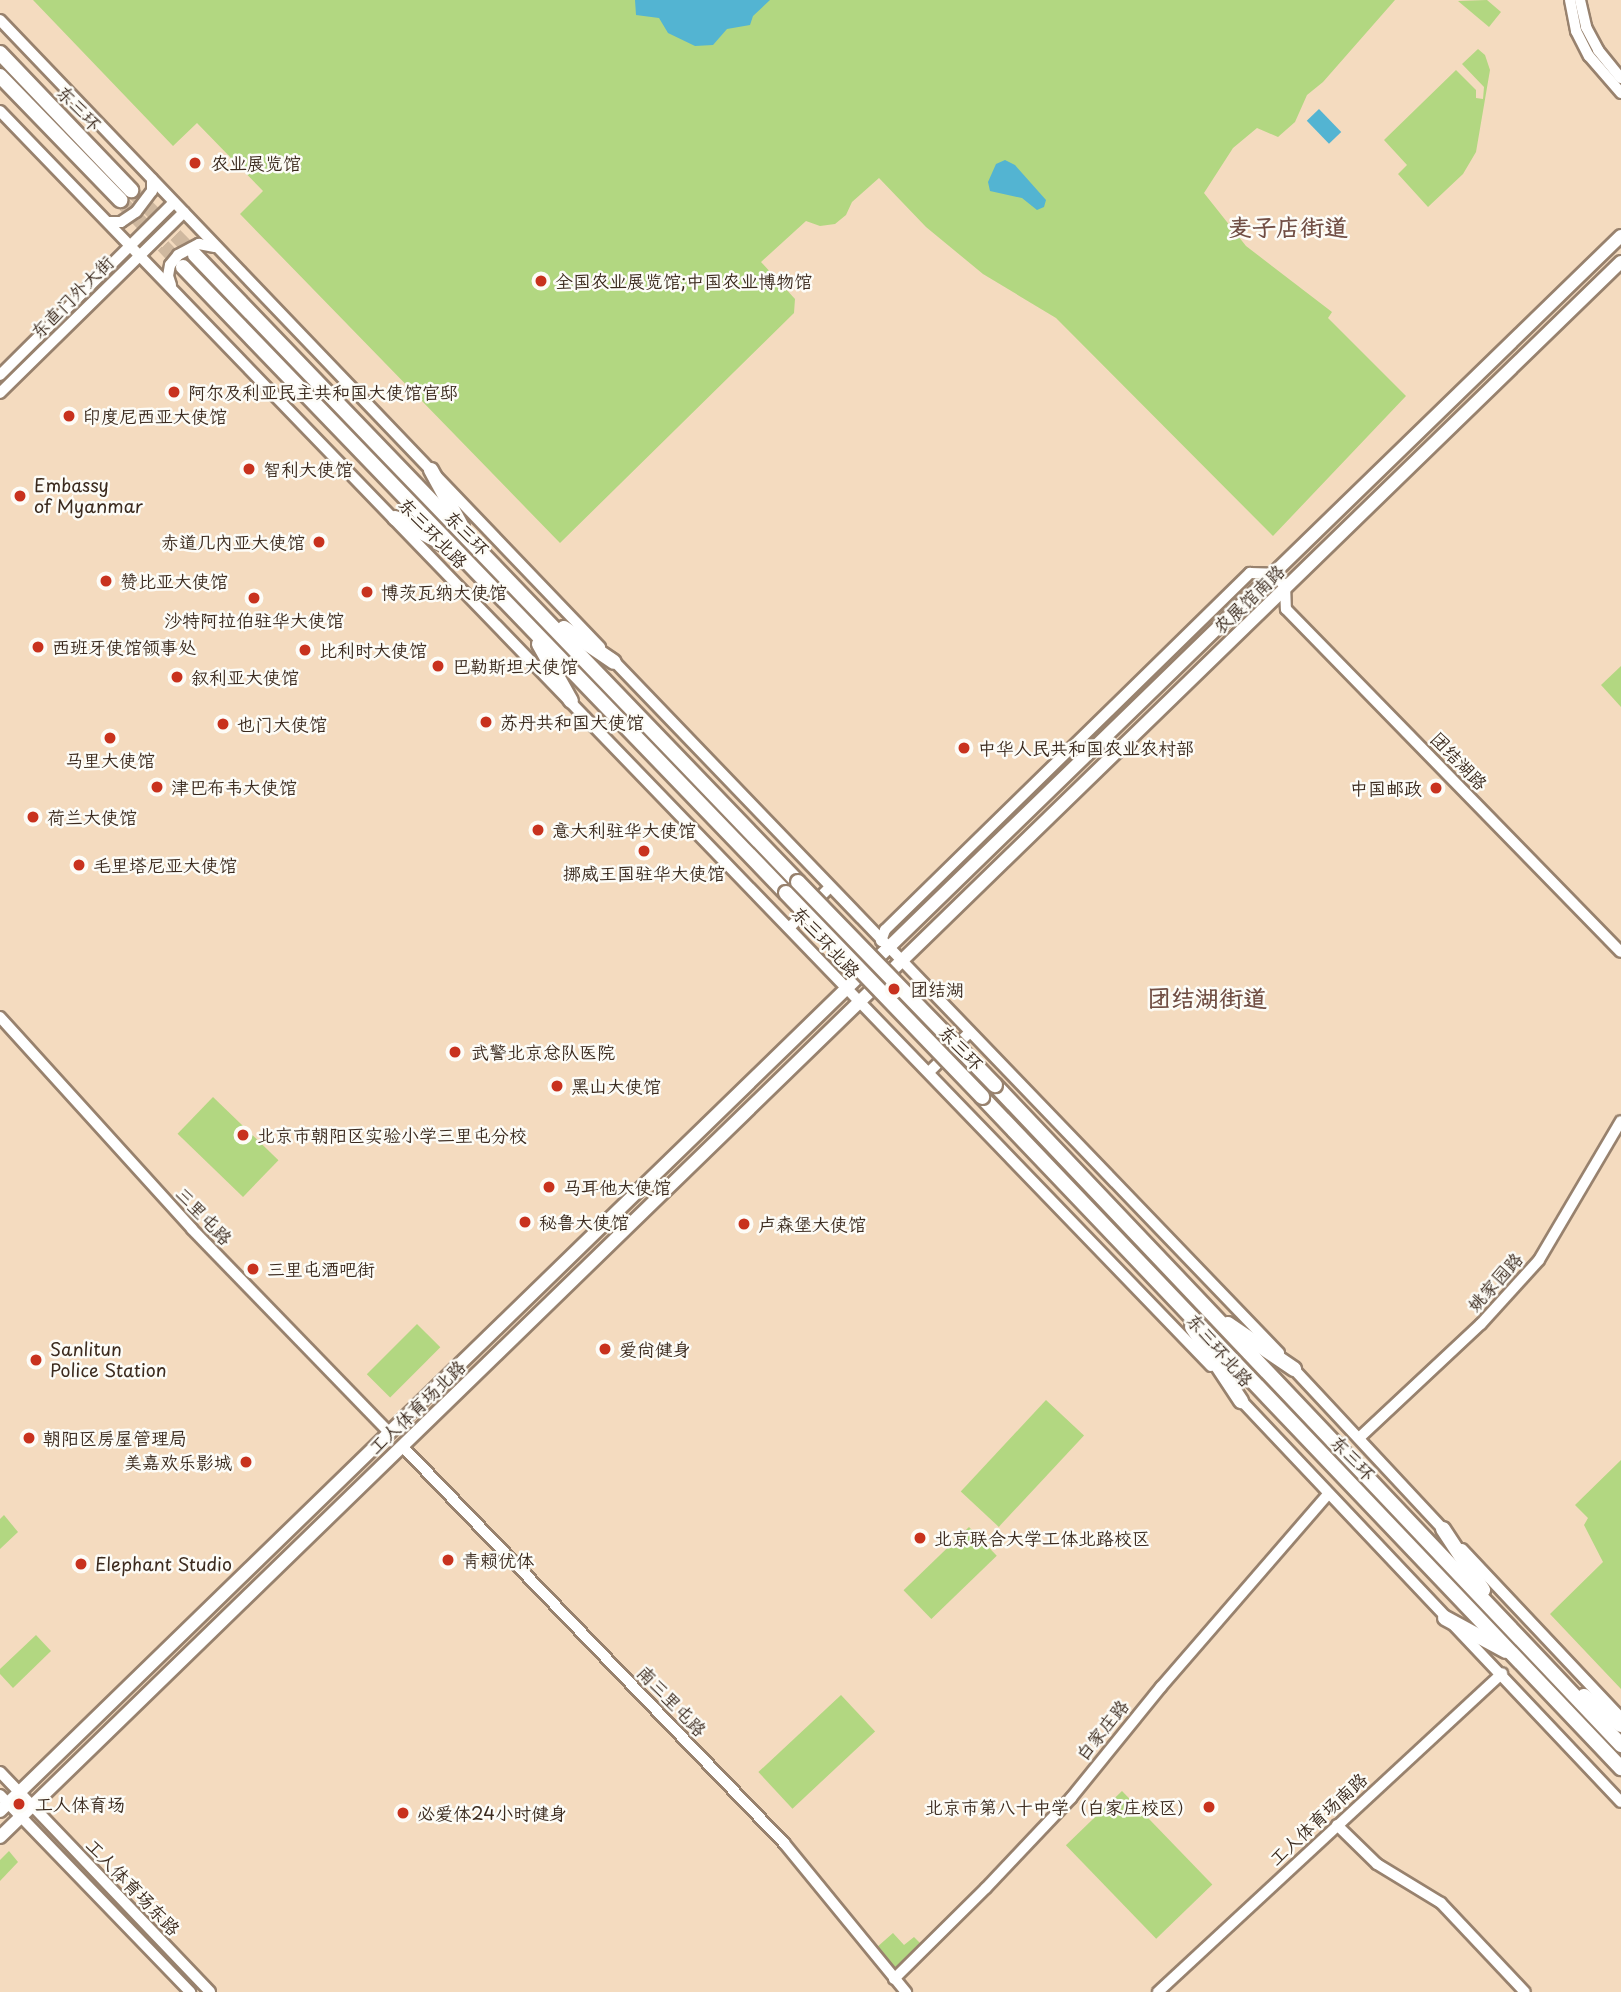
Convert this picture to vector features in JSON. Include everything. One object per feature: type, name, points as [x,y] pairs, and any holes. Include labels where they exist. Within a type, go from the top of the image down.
[{"type":"highway","name":"东三环","points":[[0,53],[125,195],[0,76]]},
{"type":"highway","name":"东三环","points":[[195,255],[466,548],[528,624],[1621,1768]]},
{"type":"highway","name":"东三环","points":[[183,267],[466,548],[540,611],[995,1085],[1621,1745]]},
{"type":"highway","points":[[430,470],[466,548]]},
{"type":"highway","points":[[395,517],[466,548]]},
{"type":"highway","points":[[540,611],[614,662]]},
{"type":"highway","points":[[528,624],[571,701]]},
{"type":"highway","points":[[1172,1296],[1241,1401]]},
{"type":"highway","points":[[1205,1308],[1294,1369]]},
{"type":"highway","points":[[1443,1529],[1503,1620]]},
{"type":"highway","points":[[1445,1618],[1518,1658]]},
{"type":"highway","points":[[1547,1667],[1621,1725]]},
{"type":"main road","name":"农展馆南路","points":[[846,988],[884,944],[1277,571],[1621,236]]},
{"type":"main road","name":"农展馆南路","points":[[859,1002],[1621,262]]},
{"type":"main road","name":"工人体育场北路","points":[[3,1803],[19,1793],[846,988]]},
{"type":"main road","name":"工人体育场北路","points":[[0,1837],[859,1002]]},
{"type":"street","points":[[1570,0],[1576,31],[1589,56],[1621,93]]},
{"type":"street","points":[[1580,0],[1586,27],[1598,50],[1621,78]]},
{"type":"street","points":[[0,20],[1294,1369],[1621,1717]]},
{"type":"street","name":"东三环北路","points":[[0,111],[1181,1332],[1328,1494],[1445,1618],[1502,1673],[1621,1802]]},
{"type":"street","points":[[108,222],[121,222],[136,212],[152,191],[152,179]]},
{"type":"street","name":"东直门外大街","points":[[0,375],[174,202]]},
{"type":"street","name":"东直门外大街","points":[[0,393],[184,212]]},
{"type":"street","points":[[175,291],[168,276],[170,265],[178,255],[199,244],[210,244],[220,250]]},
{"type":"street","name":"团结湖路","points":[[1277,571],[1286,588],[1286,609],[1621,952]]},
{"type":"street","points":[[789,928],[830,887]]},
{"type":"street","name":"三里屯路","points":[[0,1017],[183,1220],[390,1433]]},
{"type":"street","points":[[929,1072],[970,1032]]},
{"type":"street","name":"姚家园路","points":[[1359,1438],[1482,1324],[1539,1260],[1621,1121]]},
{"type":"street","name":"南三里屯路","points":[[402,1446],[784,1843],[906,1992]]},
{"type":"street","name":"白家庄路","points":[[894,1979],[986,1888],[1071,1798],[1153,1696],[1328,1494]]},
{"type":"street","name":"工人体育场南路","points":[[1158,1992],[1502,1673]]},
{"type":"street","name":"工人体育场东路","points":[[0,1772],[210,1992]]},
{"type":"street","name":"工人体育场东路","points":[[3,1803],[21,1817],[190,1992]]},
{"type":"street","points":[[1337,1825],[1377,1864],[1441,1903],[1525,1992]]},
{"type":"green space","name":"全国农业展览馆;中国农业博物馆","points":[[33,0],[1395,0],[1323,82],[1307,95],[1295,122],[1278,137],[1257,128],[1233,148],[1204,193],[1246,246],[1332,312],[1328,318],[1406,396],[1273,536],[1056,318],[983,274],[926,227],[879,178],[852,202],[846,215],[835,224],[820,226],[806,221],[761,262],[795,299],[794,313],[560,543],[240,214],[263,191],[197,123],[173,146]]},
{"type":"green space","points":[[1487,0],[1501,12],[1489,27],[1458,1]]},
{"type":"green space","points":[[1478,49],[1485,55],[1490,70],[1476,152],[1463,174],[1428,207],[1398,174],[1407,165],[1384,140],[1456,70],[1476,90],[1476,98],[1483,99],[1484,87],[1462,64]]},
{"type":"green space","points":[[1621,666],[1621,707],[1601,685]]},
{"type":"green space","points":[[213,1097],[278,1160],[243,1197],[178,1134]]},
{"type":"green space","points":[[417,1324],[440,1347],[390,1398],[367,1374]]},
{"type":"green space","points":[[1046,1400],[1084,1435],[999,1527],[961,1491]]},
{"type":"green space","points":[[1621,1460],[1621,1689],[1550,1614],[1603,1562],[1584,1525],[1588,1518],[1575,1505]]},
{"type":"green space","points":[[4,1515],[18,1532],[0,1549],[0,1519]]},
{"type":"green space","points":[[969,1527],[997,1556],[931,1619],[904,1590]]},
{"type":"green space","points":[[36,1635],[51,1651],[13,1688],[0,1674],[0,1669]]},
{"type":"green space","points":[[841,1695],[875,1732],[792,1809],[758,1772]]},
{"type":"green space","points":[[1122,1791],[1212,1885],[1156,1939],[1066,1845]]},
{"type":"green space","points":[[9,1851],[18,1862],[0,1881],[0,1860]]},
{"type":"green space","points":[[893,1933],[904,1945],[914,1937],[922,1945],[894,1972],[876,1948]]},
{"type":"water","points":[[635,0],[770,0],[753,16],[750,25],[727,29],[713,45],[695,46],[668,33],[659,18],[636,15]]},
{"type":"water","points":[[1319,109],[1341,132],[1329,144],[1307,121]]},
{"type":"water","points":[[1005,160],[1015,165],[1046,200],[1044,207],[1037,210],[1022,198],[990,191],[988,182],[996,164]]},
{"type":"tunnel","points":[[131,190],[195,255]]},
{"type":"tunnel","points":[[120,200],[183,267]]},
{"type":"place","name":"农业展览馆","points":[[195,163]]},
{"type":"place","name":"全国农业展览馆;中国农业博物馆","points":[[541,281]]},
{"type":"place","name":"阿尔及利亚民主共和国大使馆官邸","points":[[174,392]]},
{"type":"place","name":"印度尼西亚大使馆","points":[[69,416]]},
{"type":"place","name":"智利大使馆","points":[[249,469]]},
{"type":"place","name":"Embassy of Myanmar","points":[[20,496]]},
{"type":"place","name":"赤道几内亚大使馆","points":[[319,542]]},
{"type":"place","name":"赞比亚大使馆","points":[[106,581]]},
{"type":"place","name":"博茨瓦纳大使馆","points":[[367,592]]},
{"type":"place","name":"沙特阿拉伯驻华大使馆","points":[[254,598]]},
{"type":"place","name":"西班牙使馆领事处","points":[[38,647]]},
{"type":"place","name":"比利时大使馆","points":[[305,650]]},
{"type":"place","name":"巴勒斯坦大使馆","points":[[438,666]]},
{"type":"place","name":"叙利亚大使馆","points":[[177,677]]},
{"type":"place","name":"苏丹共和国大使馆","points":[[486,722]]},
{"type":"place","name":"也门大使馆","points":[[223,724]]},
{"type":"place","name":"马里大使馆","points":[[110,738]]},
{"type":"place","name":"中华人民共和国农业农村部","points":[[964,748]]},
{"type":"place","name":"津巴布韦大使馆","points":[[157,787]]},
{"type":"place","name":"中国邮政","points":[[1436,788]]},
{"type":"place","name":"荷兰大使馆","points":[[33,817]]},
{"type":"place","name":"意大利驻华大使馆","points":[[538,830]]},
{"type":"place","name":"挪威王国驻华大使馆","points":[[644,851]]},
{"type":"place","name":"毛里塔尼亚大使馆","points":[[79,865]]},
{"type":"place","name":"团结湖","points":[[894,989]]},
{"type":"place","name":"武警北京总队医院","points":[[455,1052]]},
{"type":"place","name":"黑山大使馆","points":[[557,1086]]},
{"type":"place","name":"北京市朝阳区实验小学三里屯分校","points":[[243,1135]]},
{"type":"place","name":"马耳他大使馆","points":[[549,1187]]},
{"type":"place","name":"秘鲁大使馆","points":[[525,1222]]},
{"type":"place","name":"卢森堡大使馆","points":[[744,1224]]},
{"type":"place","name":"三里屯酒吧街","points":[[253,1269]]},
{"type":"place","name":"爱尚健身","points":[[605,1349]]},
{"type":"place","name":"Sanlitun Police Station","points":[[36,1360]]},
{"type":"place","name":"朝阳区房屋管理局","points":[[29,1438]]},
{"type":"place","name":"美嘉欢乐影城","points":[[246,1462]]},
{"type":"place","name":"北京联合大学工体北路校区","points":[[920,1538]]},
{"type":"place","name":"青赖优体","points":[[448,1560]]},
{"type":"place","name":"Elephant Studio","points":[[81,1564]]},
{"type":"place","name":"工人体育场","points":[[19,1804]]},
{"type":"place","name":"北京市第八十中学（白家庄校区）","points":[[1209,1807]]},
{"type":"place","name":"必爱体24小时健身","points":[[403,1813]]},
{"type":"district","name":"麦子店街道","points":[[1288,227]]},
{"type":"district","name":"团结湖街道","points":[[1207,998]]}]
